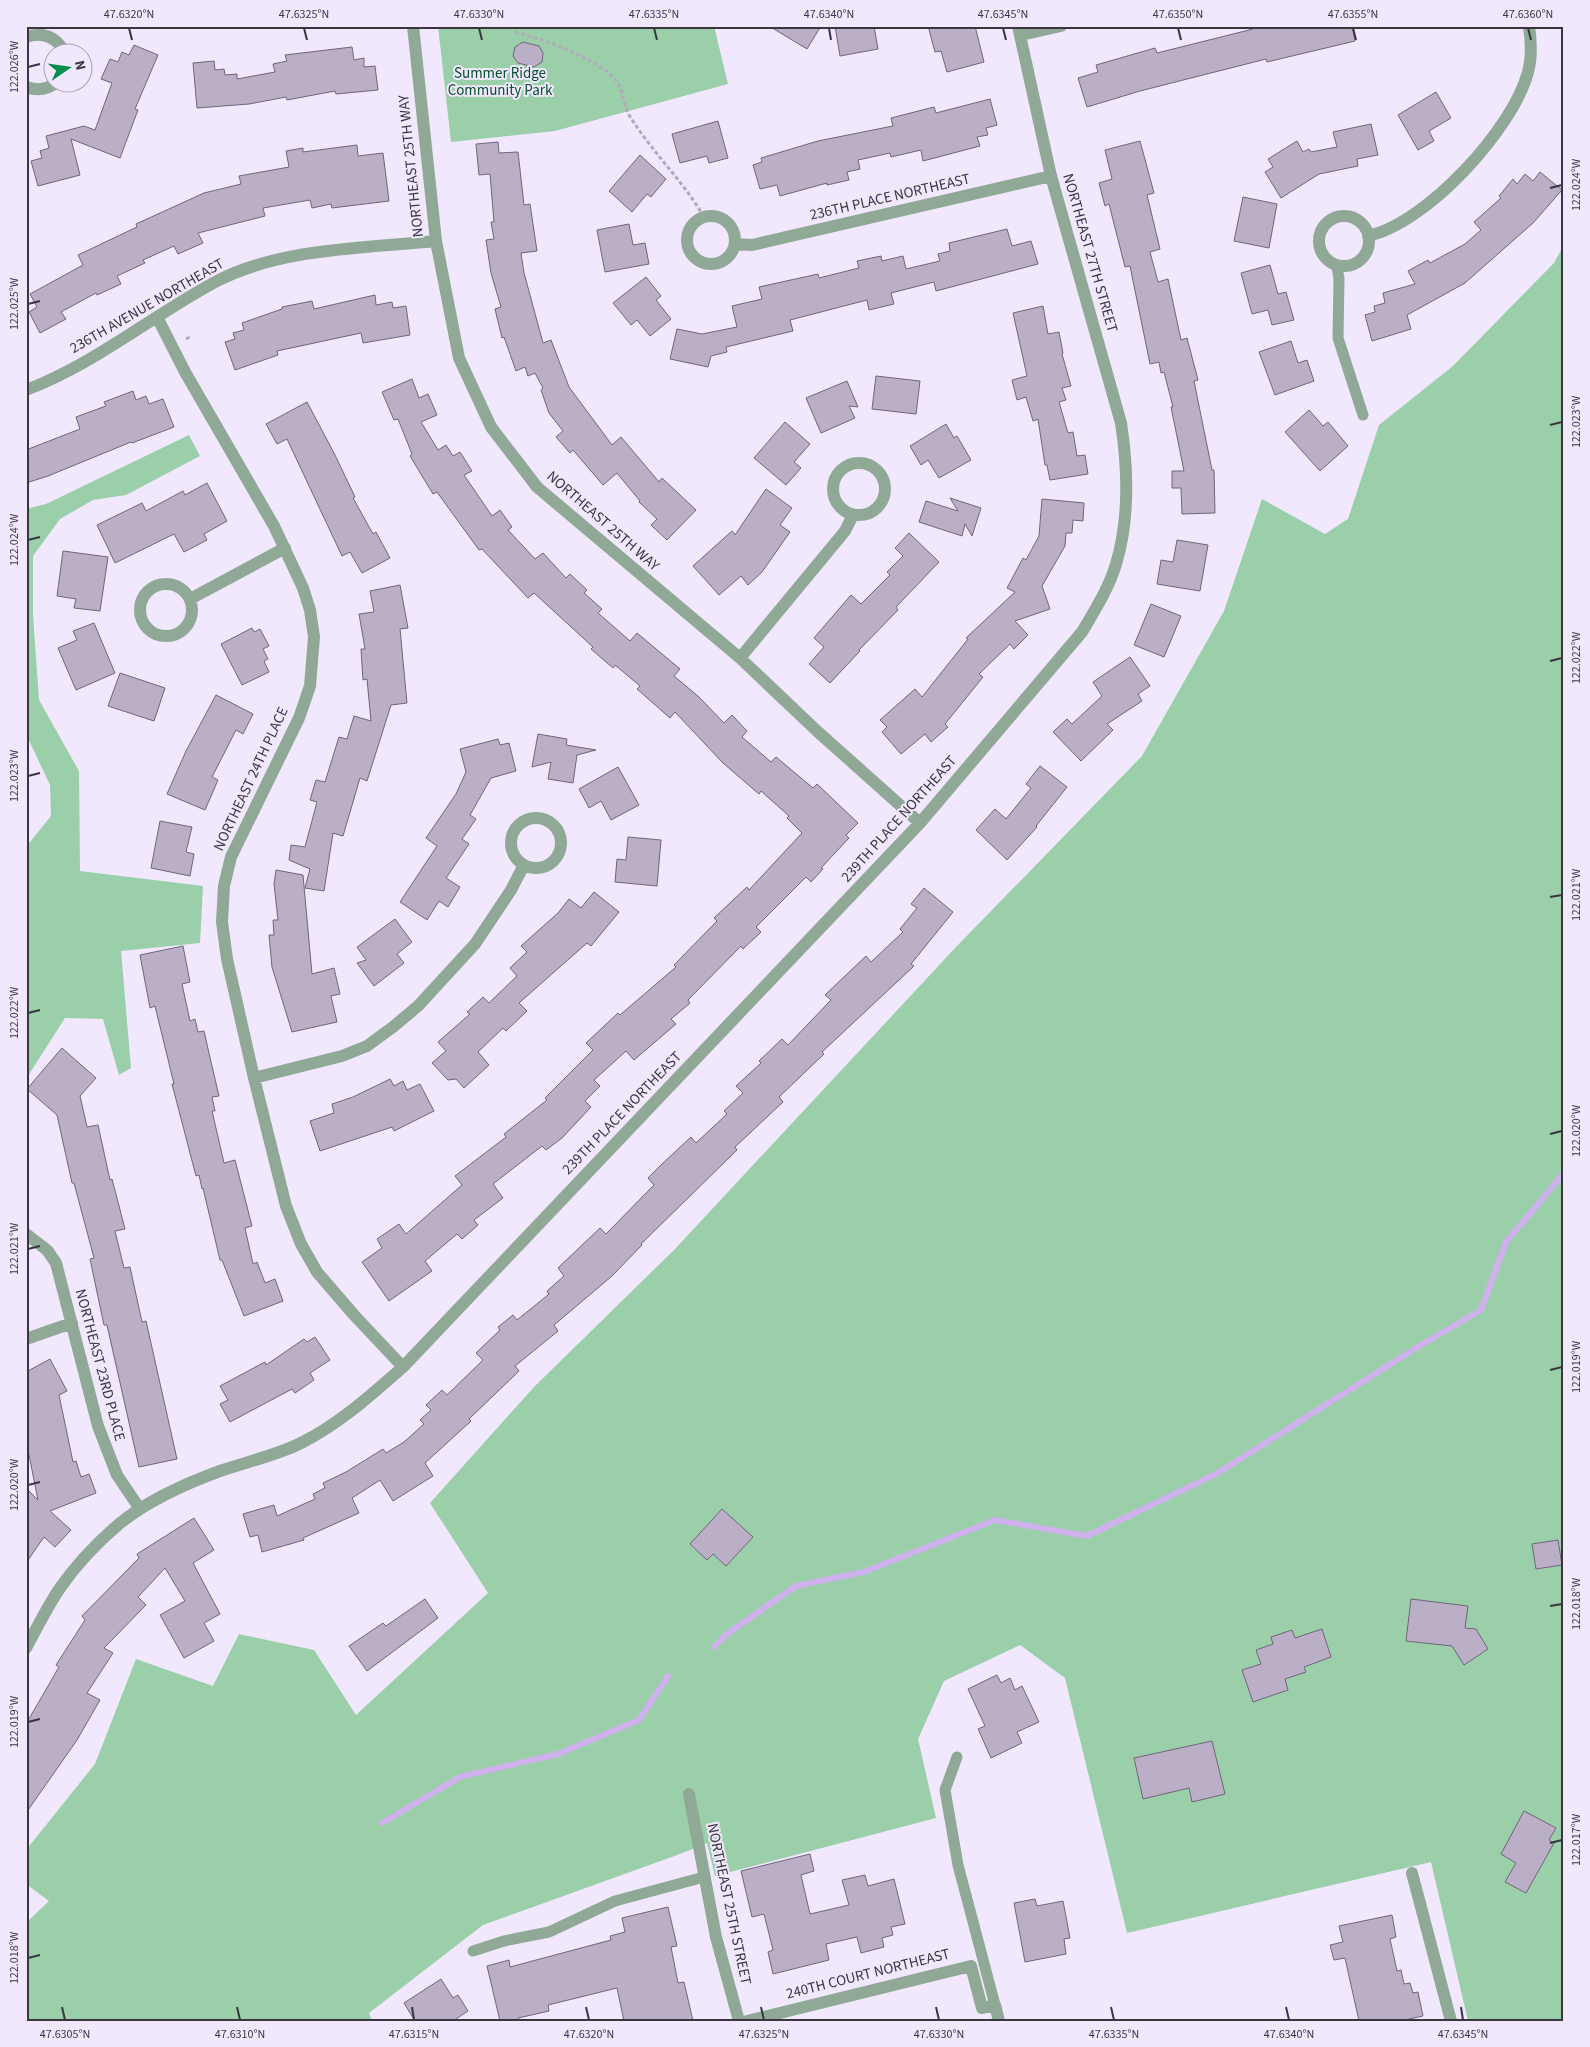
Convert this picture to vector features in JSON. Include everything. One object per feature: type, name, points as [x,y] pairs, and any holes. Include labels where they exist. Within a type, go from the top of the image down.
[{"type":"street","name":"NORTHEAST 25TH WAY","points":[[412,26],[436,241],[459,358],[491,427],[536,487],[740,658],[817,732],[920,823]]},
{"type":"street","points":[[1020,31],[1061,26]]},
{"type":"street","points":[[1368,236],[1396,224],[1427,206],[1450,186],[1504,124],[1519,97],[1528,71],[1531,39],[1529,26]]},
{"type":"street","name":"NORTHEAST 27TH STREET","points":[[1020,31],[1051,176],[1121,423],[1126,456],[1127,489]]},
{"type":"street","points":[[26,37],[53,32]]},
{"type":"street","points":[[26,87],[37,90],[42,89]]},
{"type":"street","name":"236TH PLACE NORTHEAST","points":[[735,244],[752,245],[1051,176]]},
{"type":"street","points":[[704,217],[720,218],[727,222],[735,236],[732,252],[721,262],[713,264],[698,261],[688,249],[687,233],[697,220],[704,217]]},
{"type":"street","points":[[1337,217],[1353,218],[1366,229],[1369,245],[1361,260],[1346,267],[1337,266],[1330,262],[1320,250],[1318,241],[1324,226],[1337,217]]},
{"type":"street","name":"236TH AVENUE NORTHEAST","points":[[26,390],[72,369],[218,281],[263,263],[314,253],[436,241]]},
{"type":"street","name":"NORTHEAST 24TH PLACE","points":[[157,317],[185,372],[285,548],[303,588],[310,610],[314,637],[310,686],[299,718],[231,857],[224,886],[222,922],[227,959],[254,1078],[286,1206],[301,1244],[318,1272],[354,1315],[403,1367]]},
{"type":"street","points":[[858,464],[866,465],[880,475],[884,483],[882,500],[877,508],[870,513],[853,515],[845,511],[835,499],[834,482],[843,469],[858,464]]},
{"type":"street","name":"239TH PLACE NORTHEAST","points":[[26,1648],[60,1588],[76,1568],[119,1524],[140,1509],[183,1487],[299,1444],[334,1424],[403,1367],[920,823],[1082,632],[1102,598],[1116,564],[1123,532],[1127,489]]},
{"type":"street","points":[[740,658],[845,531],[853,515]]},
{"type":"street","points":[[190,599],[285,548]]},
{"type":"street","points":[[159,585],[177,586],[190,599],[192,615],[185,629],[178,634],[170,636],[154,634],[143,622],[140,613],[141,604],[151,589],[159,585]]},
{"type":"street","points":[[254,1078],[342,1056],[367,1046],[393,1027],[418,1006],[476,944],[511,890],[524,865]]},
{"type":"street","name":"NORTHEAST 23RD PLACE","points":[[26,1234],[47,1250],[56,1264],[98,1426],[107,1453],[117,1475],[140,1509]]},
{"type":"street","points":[[26,1339],[72,1324]]},
{"type":"street","name":"NORTHEAST 25TH STREET","points":[[688,1794],[716,1937],[739,2021]]},
{"type":"street","points":[[1412,1873],[1451,2021]]},
{"type":"street","name":"240TH COURT NORTHEAST","points":[[747,2021],[971,1966],[982,2008],[995,2005]]},
{"type":"street","points":[[995,2005],[999,2021]]},
{"type":"lane","points":[[1337,266],[1339,279],[1338,338],[1363,415]]},
{"type":"lane","points":[[957,1757],[945,1790],[958,1865],[995,2005]]},
{"type":"lane","points":[[473,1951],[549,1932],[615,1901],[704,1877]]},
{"type":"path","points":[[515,32],[533,36],[563,48],[598,67],[616,80],[630,117],[674,176],[691,195],[704,217]]},
{"type":"green space","name":"Summer Ridge Community Park","points":[[438,26],[714,26],[728,84],[555,131],[451,142]]},
{"type":"green space","points":[[1564,245],[1564,2021],[1468,2021],[1431,1862],[1127,1933],[1065,1678],[1020,1645],[944,1681],[918,1739],[936,1818],[715,1876],[707,1843],[483,1925],[369,2013],[372,2021],[26,2021],[26,1923],[49,1901],[26,1884],[26,1850],[95,1764],[136,1659],[213,1686],[239,1634],[314,1650],[356,1715],[488,1593],[430,1503],[534,1387],[674,1250],[956,947],[1142,756],[1224,611],[1262,499],[1325,534],[1348,519],[1379,425],[1453,366],[1554,263]]},
{"type":"green space","points":[[189,435],[200,456],[126,495],[93,500],[60,519],[33,556],[33,615],[39,700],[79,771],[80,871],[203,886],[200,943],[121,951],[131,1068],[119,1075],[103,1019],[65,1018],[26,1079],[26,847],[51,816],[50,785],[26,734],[26,509],[46,504]]},
{"type":"building","points":[[769,26],[821,26],[807,49]]},
{"type":"building","points":[[835,26],[874,26],[878,49],[840,56]]},
{"type":"building","points":[[928,26],[975,26],[984,62],[947,72],[941,51],[935,52]]},
{"type":"building","points":[[1252,26],[1352,26],[1355,41],[1267,62],[1266,59],[1140,91],[1087,107],[1078,78],[1098,72],[1096,65],[1155,48],[1157,53],[1253,29]]},
{"type":"building","points":[[523,42],[539,46],[543,53],[542,62],[534,67],[518,63],[513,56],[515,47]]},
{"type":"building","points":[[134,45],[158,55],[135,109],[138,110],[120,158],[71,139],[80,175],[38,186],[31,161],[42,158],[40,151],[49,148],[46,136],[84,126],[95,130],[112,83],[101,79],[110,59],[118,62],[122,52],[129,55]]},
{"type":"building","points":[[352,47],[354,60],[364,58],[364,67],[375,66],[378,90],[336,94],[335,91],[287,100],[286,97],[249,104],[197,108],[193,63],[214,61],[215,70],[224,69],[225,75],[237,74],[237,79],[275,72],[273,64],[287,61],[285,55]]},
{"type":"building","points":[[1436,92],[1451,118],[1429,131],[1434,141],[1418,150],[1398,115]]},
{"type":"building","points":[[990,99],[997,125],[986,128],[988,135],[977,137],[980,146],[923,161],[921,150],[891,157],[890,153],[858,160],[860,169],[847,172],[849,180],[827,185],[827,183],[780,196],[777,185],[760,189],[753,165],[762,162],[761,158],[818,141],[893,126],[891,118],[934,107],[936,113]]},
{"type":"building","points":[[718,121],[728,158],[709,163],[707,156],[680,163],[672,134]]},
{"type":"building","points":[[1371,124],[1378,155],[1357,159],[1358,166],[1319,174],[1281,198],[1265,172],[1273,167],[1268,159],[1297,141],[1303,152],[1309,149],[1311,152],[1337,147],[1333,132]]},
{"type":"building","points":[[1140,141],[1154,193],[1147,195],[1160,249],[1150,252],[1158,282],[1168,279],[1181,340],[1187,338],[1198,380],[1194,381],[1212,470],[1214,470],[1215,513],[1182,514],[1181,488],[1172,488],[1172,471],[1184,471],[1171,407],[1173,407],[1164,372],[1161,373],[1159,362],[1150,364],[1130,266],[1125,267],[1109,204],[1105,206],[1099,183],[1112,179],[1105,150]]},
{"type":"building","points":[[498,142],[499,153],[518,152],[524,205],[530,204],[537,251],[521,253],[524,273],[543,343],[551,340],[569,387],[612,445],[621,437],[659,482],[662,478],[696,510],[667,540],[651,525],[657,519],[639,502],[617,473],[603,485],[573,450],[570,453],[556,437],[563,431],[549,413],[541,390],[543,388],[535,373],[528,376],[525,367],[516,371],[504,337],[502,338],[495,309],[501,307],[491,273],[486,240],[494,239],[491,222],[494,222],[490,174],[479,175],[476,144]]},
{"type":"building","points":[[357,145],[358,156],[383,153],[389,201],[332,208],[331,204],[312,208],[310,200],[263,208],[265,216],[198,233],[203,243],[178,254],[174,246],[143,260],[145,263],[117,276],[121,284],[97,295],[96,293],[61,312],[66,319],[40,333],[29,312],[37,307],[30,294],[83,265],[78,255],[137,227],[136,224],[204,193],[241,184],[239,176],[289,167],[286,151],[303,148],[303,152]]},
{"type":"building","points":[[640,155],[666,179],[651,197],[647,194],[632,212],[609,191]]},
{"type":"building","points":[[1540,172],[1562,190],[1533,223],[1465,283],[1407,315],[1411,329],[1372,341],[1365,315],[1375,312],[1374,306],[1385,303],[1383,293],[1415,284],[1408,271],[1428,260],[1430,263],[1465,244],[1481,230],[1474,222],[1501,198],[1499,196],[1513,179],[1517,184],[1525,174],[1533,181]]},
{"type":"building","points":[[1243,197],[1277,204],[1269,248],[1234,241]]},
{"type":"building","points":[[629,224],[633,245],[645,243],[649,264],[605,272],[597,230]]},
{"type":"building","points":[[1007,229],[1012,246],[1031,241],[1038,264],[936,291],[934,282],[891,293],[894,304],[869,310],[867,300],[790,320],[793,331],[726,347],[727,352],[711,356],[708,367],[670,359],[677,329],[702,334],[737,327],[732,306],[762,299],[759,287],[818,274],[819,278],[859,268],[857,261],[881,256],[882,261],[903,256],[906,269],[940,261],[938,254],[950,251],[949,243]]},
{"type":"building","points":[[1270,265],[1278,294],[1286,292],[1294,320],[1272,325],[1268,310],[1252,314],[1241,273]]},
{"type":"building","points":[[646,277],[661,296],[656,300],[671,319],[650,336],[637,320],[631,325],[613,303]]},
{"type":"building","points":[[375,295],[376,305],[392,302],[393,308],[406,306],[410,335],[363,343],[361,333],[277,351],[278,355],[235,370],[225,342],[235,339],[233,333],[244,330],[242,323],[282,309],[282,307],[312,301],[314,309]]},
{"type":"building","points":[[1043,306],[1048,334],[1059,332],[1062,354],[1071,386],[1062,388],[1066,400],[1059,402],[1068,433],[1073,432],[1077,456],[1085,455],[1088,474],[1050,480],[1047,465],[1045,465],[1038,419],[1033,421],[1026,397],[1017,400],[1012,380],[1027,376],[1013,313]]},
{"type":"building","points":[[1291,341],[1298,363],[1307,360],[1314,381],[1275,395],[1259,352]]},
{"type":"building","points":[[876,376],[920,381],[916,414],[872,409]]},
{"type":"building","points":[[412,379],[419,398],[428,394],[437,415],[421,422],[438,450],[446,445],[453,456],[460,452],[472,471],[464,475],[492,516],[500,510],[512,527],[508,530],[535,559],[543,553],[566,578],[570,574],[587,590],[584,593],[602,609],[598,613],[630,641],[637,633],[680,669],[674,676],[699,697],[724,723],[732,715],[747,731],[742,737],[771,762],[776,757],[813,788],[817,784],[858,823],[846,835],[849,838],[821,868],[823,869],[811,882],[806,877],[756,927],[761,932],[743,949],[741,946],[688,1000],[690,1003],[671,1019],[676,1024],[634,1060],[626,1051],[594,1080],[600,1086],[585,1101],[591,1107],[562,1138],[546,1150],[542,1146],[493,1184],[503,1198],[474,1220],[478,1225],[462,1239],[457,1234],[425,1261],[432,1271],[389,1301],[362,1262],[382,1248],[377,1239],[399,1224],[406,1234],[462,1185],[455,1176],[506,1137],[504,1134],[547,1100],[545,1098],[593,1050],[586,1043],[618,1013],[620,1015],[676,967],[674,965],[717,921],[714,918],[747,887],[749,890],[802,833],[787,818],[789,816],[761,791],[759,794],[723,763],[675,712],[670,718],[637,689],[640,686],[615,665],[613,668],[591,649],[593,647],[534,593],[528,598],[482,549],[479,550],[437,492],[433,494],[410,456],[412,454],[398,419],[394,420],[382,392]]},
{"type":"building","points":[[847,381],[858,407],[849,406],[855,418],[821,433],[806,398]]},
{"type":"building","points":[[133,391],[136,400],[146,396],[149,404],[163,399],[174,427],[26,483],[26,450],[80,429],[76,417],[106,406],[104,402]]},
{"type":"building","points":[[307,402],[335,455],[355,497],[353,498],[373,534],[376,532],[390,558],[362,573],[350,552],[342,556],[287,439],[277,444],[266,424]]},
{"type":"building","points":[[1309,410],[1323,426],[1328,422],[1348,446],[1320,471],[1285,432]]},
{"type":"building","points":[[785,422],[810,444],[794,462],[801,468],[786,485],[754,458]]},
{"type":"building","points":[[946,424],[954,438],[957,436],[971,460],[939,478],[928,460],[921,465],[910,446]]},
{"type":"building","points":[[207,483],[227,521],[204,534],[207,540],[184,552],[174,534],[115,563],[97,525],[142,503],[146,511],[183,491],[185,495]]},
{"type":"building","points":[[766,489],[792,508],[780,525],[790,532],[762,572],[748,585],[741,576],[719,595],[693,566],[732,531],[735,535]]},
{"type":"building","points":[[950,498],[981,508],[972,536],[965,524],[962,536],[919,522],[926,501],[958,511]]},
{"type":"building","points":[[1042,499],[1084,503],[1083,521],[1073,520],[1072,533],[1066,533],[1065,546],[1042,586],[1050,609],[1015,621],[1028,635],[1014,649],[1010,644],[979,674],[983,677],[945,724],[948,727],[931,742],[925,734],[901,754],[882,732],[887,727],[880,720],[915,689],[922,697],[968,639],[966,638],[1015,592],[1007,588],[1023,558],[1026,560],[1039,536]]},
{"type":"building","points":[[909,533],[939,562],[896,607],[898,610],[830,683],[809,664],[824,647],[814,638],[851,595],[861,604],[890,575],[887,572],[903,556],[895,548]]},
{"type":"building","points":[[1177,540],[1208,545],[1200,591],[1157,584],[1161,560],[1173,562]]},
{"type":"building","points":[[63,551],[108,557],[100,611],[74,608],[76,599],[57,596]]},
{"type":"building","points":[[400,585],[408,628],[400,629],[407,703],[391,705],[367,781],[360,778],[343,836],[333,833],[324,891],[305,888],[310,869],[289,860],[291,845],[305,847],[317,802],[310,800],[316,780],[325,782],[339,737],[347,739],[354,716],[371,721],[367,679],[363,680],[361,649],[365,649],[359,614],[374,612],[370,591]]},
{"type":"building","points":[[1151,604],[1181,616],[1164,657],[1134,645]]},
{"type":"building","points":[[94,623],[115,673],[76,690],[58,648],[77,640],[73,631]]},
{"type":"building","points":[[252,628],[254,632],[260,629],[269,646],[263,649],[268,659],[264,661],[269,672],[242,685],[221,644]]},
{"type":"building","points":[[1130,657],[1150,686],[1138,694],[1142,701],[1107,724],[1113,730],[1081,761],[1053,732],[1067,719],[1072,724],[1102,696],[1093,682]]},
{"type":"building","points":[[120,673],[165,688],[154,721],[108,706]]},
{"type":"building","points":[[216,695],[253,714],[243,734],[236,730],[212,777],[218,780],[205,810],[167,794],[186,751]]},
{"type":"building","points":[[538,734],[567,739],[566,745],[596,750],[577,755],[573,783],[548,779],[551,762],[532,767]]},
{"type":"building","points":[[498,739],[500,745],[509,743],[516,771],[491,778],[470,815],[476,819],[462,839],[469,844],[446,878],[460,887],[448,907],[439,901],[427,920],[400,902],[437,846],[426,838],[456,794],[466,772],[460,749]]},
{"type":"building","points":[[1040,766],[1067,787],[1037,827],[1007,860],[976,830],[995,809],[1006,819],[1031,788],[1026,784]]},
{"type":"building","points":[[618,767],[639,805],[611,820],[601,801],[589,808],[579,789]]},
{"type":"building","points":[[160,821],[192,827],[186,852],[194,854],[190,876],[151,868]]},
{"type":"building","points":[[628,837],[661,840],[657,886],[615,882],[617,859],[626,860]]},
{"type":"building","points":[[276,870],[303,875],[312,974],[334,968],[340,994],[331,996],[337,1022],[292,1032],[272,967],[269,935],[274,935],[273,920],[278,920],[274,884]]},
{"type":"building","points":[[924,888],[953,912],[911,964],[914,966],[822,1052],[824,1054],[779,1097],[783,1102],[735,1147],[737,1150],[641,1244],[612,1276],[554,1325],[558,1331],[515,1366],[519,1371],[469,1419],[471,1421],[425,1463],[433,1476],[393,1501],[380,1480],[352,1498],[359,1513],[303,1538],[304,1540],[262,1552],[258,1535],[250,1537],[243,1514],[274,1505],[277,1516],[315,1499],[313,1494],[325,1488],[323,1483],[346,1472],[383,1449],[386,1453],[404,1442],[424,1424],[420,1420],[431,1410],[426,1405],[442,1390],[447,1395],[483,1360],[476,1353],[500,1330],[498,1327],[513,1315],[517,1320],[549,1294],[547,1291],[564,1276],[558,1268],[600,1228],[606,1234],[654,1185],[648,1178],[691,1137],[696,1143],[727,1114],[724,1111],[743,1093],[736,1086],[761,1063],[759,1061],[782,1039],[788,1045],[831,1000],[825,995],[866,956],[871,962],[903,932],[900,929],[917,908],[911,904]]},
{"type":"building","points":[[594,892],[619,912],[591,946],[587,943],[519,1003],[527,1011],[506,1031],[503,1028],[478,1052],[489,1065],[464,1088],[456,1079],[448,1080],[432,1063],[446,1051],[438,1042],[470,1014],[467,1012],[483,997],[489,1003],[517,976],[510,968],[527,952],[521,946],[558,913],[569,899],[581,908]]},
{"type":"building","points":[[395,919],[412,942],[397,954],[404,963],[374,986],[357,963],[366,960],[357,947]]},
{"type":"building","points":[[183,946],[190,982],[182,984],[190,1021],[195,1019],[198,1032],[204,1031],[219,1096],[212,1097],[215,1111],[212,1111],[224,1163],[235,1160],[252,1226],[245,1228],[253,1264],[257,1262],[265,1283],[275,1279],[283,1301],[244,1316],[222,1260],[220,1260],[203,1188],[199,1175],[196,1176],[172,1084],[174,1084],[155,1006],[150,1008],[140,955]]},
{"type":"building","points":[[62,1048],[96,1078],[80,1096],[87,1127],[98,1125],[110,1180],[112,1179],[125,1229],[115,1231],[124,1268],[130,1267],[142,1322],[146,1321],[177,1459],[139,1467],[107,1325],[104,1325],[90,1259],[94,1258],[74,1183],[72,1183],[57,1115],[27,1089]]},
{"type":"building","points":[[390,1079],[394,1086],[403,1081],[407,1090],[420,1084],[434,1111],[394,1131],[392,1127],[320,1151],[310,1121],[334,1113],[332,1104],[353,1097]]},
{"type":"building","points":[[315,1337],[330,1360],[310,1373],[314,1380],[295,1393],[292,1389],[230,1422],[220,1404],[228,1400],[220,1386],[265,1362],[266,1365],[304,1339],[307,1342]]},
{"type":"building","points":[[50,1359],[67,1391],[59,1395],[73,1462],[76,1461],[81,1477],[89,1474],[96,1493],[50,1511],[71,1530],[55,1547],[44,1537],[26,1563],[26,1488],[38,1500],[26,1440],[26,1372]]},
{"type":"building","points":[[722,1509],[753,1537],[726,1566],[713,1554],[707,1560],[690,1544]]},
{"type":"building","points":[[194,1518],[214,1550],[193,1563],[220,1614],[204,1623],[214,1641],[184,1658],[160,1615],[185,1601],[165,1568],[138,1597],[146,1605],[104,1648],[113,1653],[87,1693],[100,1700],[77,1740],[26,1813],[26,1724],[59,1667],[56,1665],[85,1620],[82,1616],[139,1558],[137,1554]]},
{"type":"building","points":[[1558,1540],[1562,1565],[1536,1569],[1532,1544]]},
{"type":"building","points":[[425,1599],[438,1618],[367,1671],[349,1646],[383,1623],[386,1626]]},
{"type":"building","points":[[1411,1599],[1468,1606],[1465,1628],[1476,1629],[1488,1649],[1464,1665],[1452,1646],[1406,1641]]},
{"type":"building","points":[[1322,1629],[1331,1657],[1304,1667],[1306,1672],[1285,1679],[1288,1690],[1253,1702],[1242,1670],[1261,1664],[1256,1650],[1273,1644],[1271,1637],[1292,1630],[1295,1638]]},
{"type":"building","points":[[997,1675],[1001,1683],[1010,1678],[1015,1690],[1022,1686],[1039,1722],[1017,1732],[1022,1743],[991,1758],[978,1729],[985,1726],[968,1689]]},
{"type":"building","points":[[1212,1741],[1225,1794],[1192,1802],[1189,1788],[1143,1799],[1134,1758]]},
{"type":"building","points":[[1524,1811],[1556,1828],[1549,1840],[1554,1843],[1526,1893],[1505,1882],[1516,1863],[1501,1854]]},
{"type":"building","points":[[810,1854],[814,1871],[801,1875],[810,1914],[849,1905],[842,1880],[865,1875],[868,1886],[894,1879],[905,1924],[891,1927],[893,1935],[882,1938],[884,1947],[861,1953],[857,1937],[826,1944],[829,1960],[773,1974],[768,1952],[773,1950],[764,1914],[752,1917],[741,1871]]},
{"type":"building","points":[[1035,1899],[1037,1906],[1063,1901],[1070,1938],[1064,1939],[1066,1954],[1025,1962],[1014,1903]]},
{"type":"building","points":[[668,1907],[677,1946],[671,1947],[678,1983],[684,1982],[693,2021],[624,2021],[617,1988],[548,2005],[549,2011],[518,2018],[519,2021],[500,2021],[487,1966],[509,1960],[510,1967],[611,1940],[610,1936],[625,1932],[622,1918]]},
{"type":"building","points":[[1392,1915],[1396,1937],[1390,1939],[1397,1971],[1401,1970],[1404,1984],[1410,1983],[1413,1993],[1418,1992],[1423,2016],[1400,2021],[1359,2021],[1345,1958],[1334,1960],[1330,1945],[1343,1942],[1339,1926]]},
{"type":"building","points":[[441,1979],[453,1998],[458,1995],[468,2011],[453,2021],[415,2021],[404,2003]]},
{"type":"waterway","points":[[714,1647],[727,1634],[796,1586],[864,1572],[995,1520],[1087,1536],[1218,1473],[1416,1348],[1481,1310],[1506,1242],[1564,1173]]},
{"type":"waterway","points":[[382,1823],[460,1777],[558,1754],[639,1720],[668,1676]]}]
